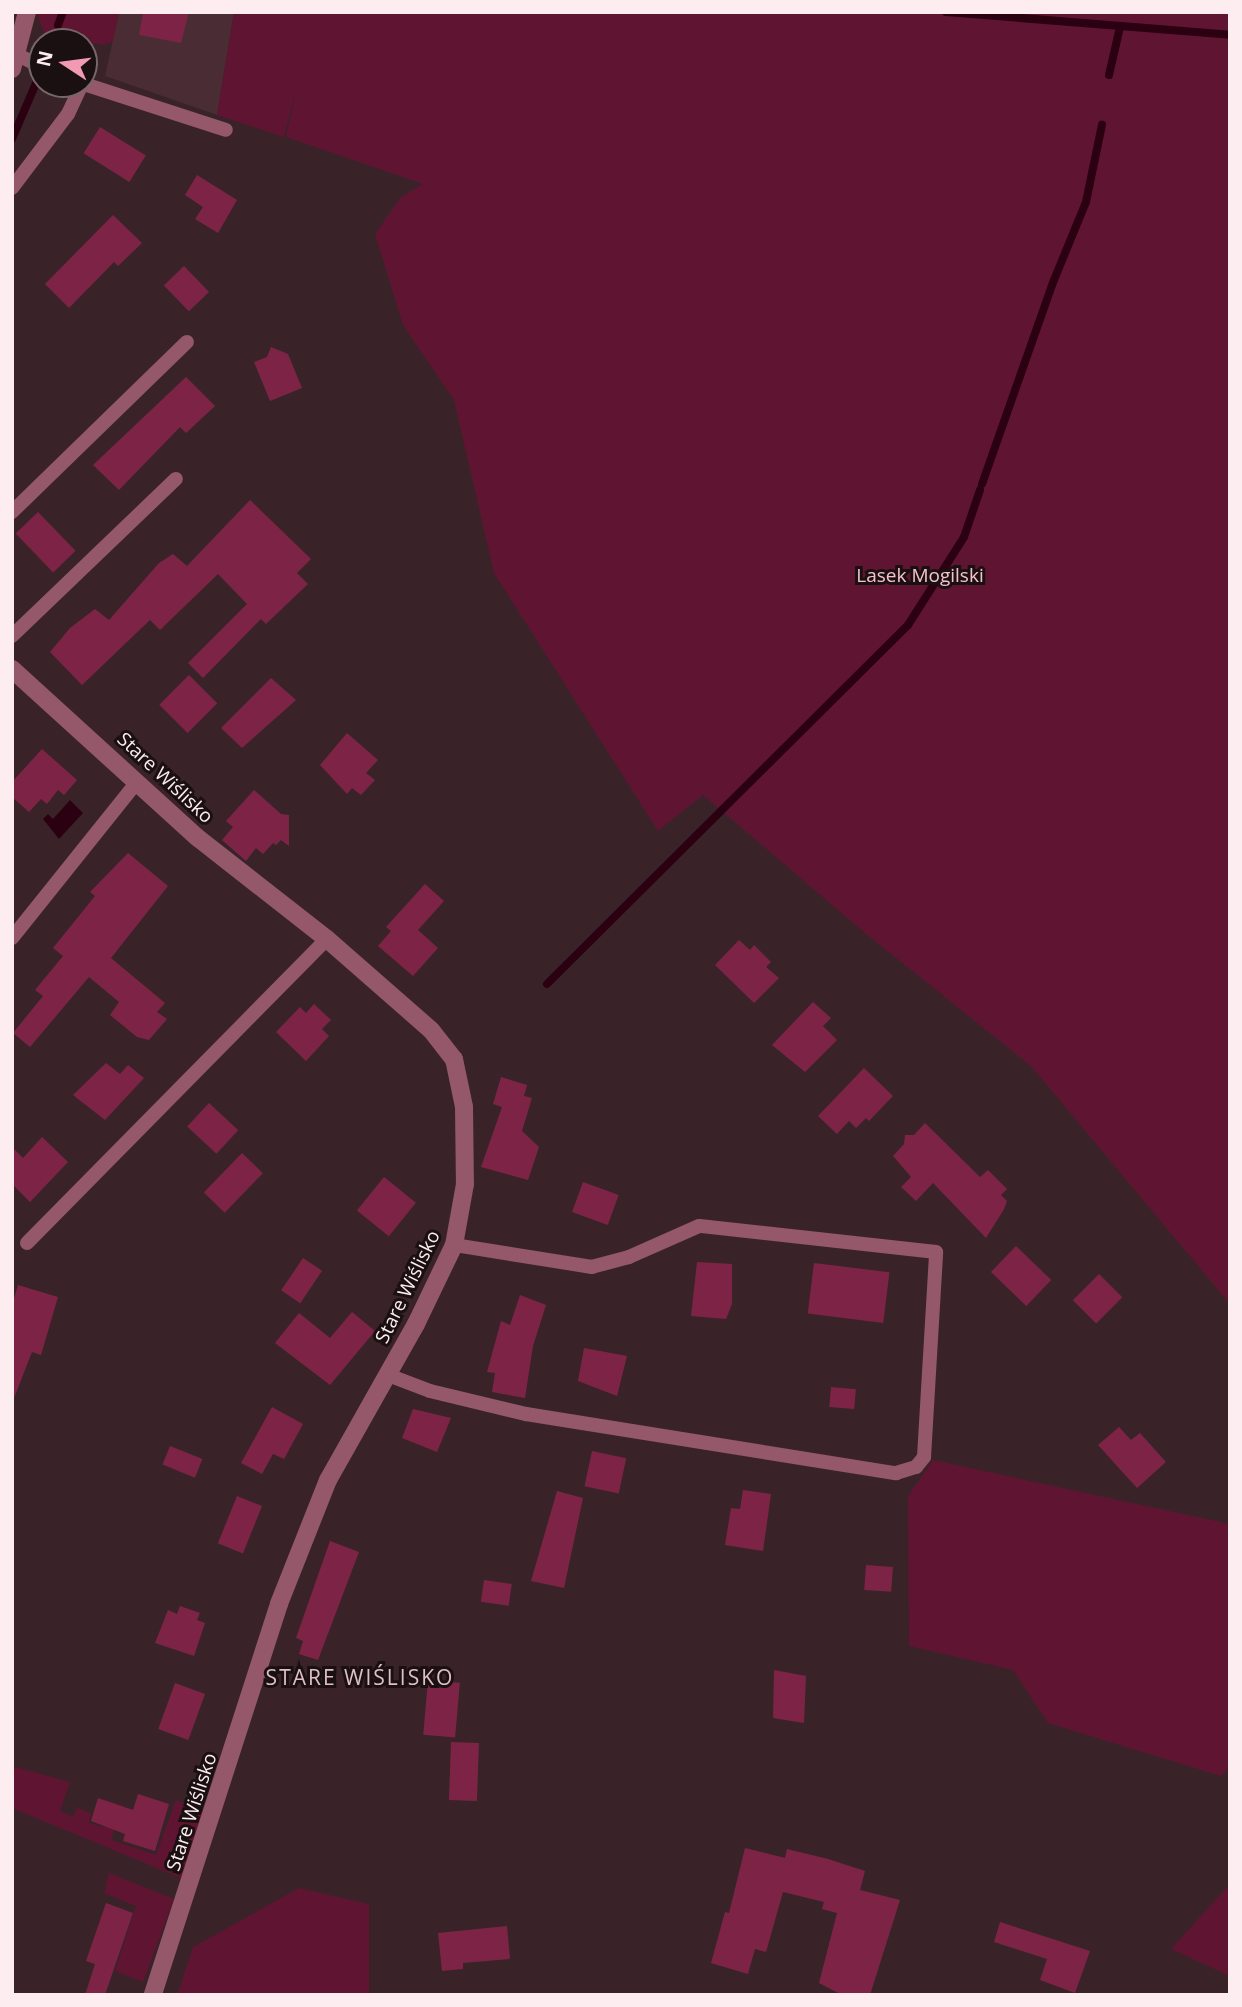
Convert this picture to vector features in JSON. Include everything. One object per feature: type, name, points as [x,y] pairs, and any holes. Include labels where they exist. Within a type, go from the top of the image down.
[{"type":"street","points":[[15,62],[27,12]]},
{"type":"street","name":"Stare Wiślisko","points":[[12,669],[198,838],[327,939],[431,1030],[454,1059],[464,1107],[465,1184],[454,1245],[388,1375],[328,1480],[279,1604],[153,1995]]},
{"type":"lane","points":[[98,89],[226,130]]},
{"type":"lane","points":[[12,188],[68,114],[76,98]]},
{"type":"lane","points":[[12,512],[187,342]]},
{"type":"lane","points":[[12,636],[176,479]]},
{"type":"lane","points":[[12,938],[138,781]]},
{"type":"lane","points":[[27,1243],[327,939]]},
{"type":"lane","points":[[388,1375],[430,1391],[526,1414],[883,1471],[916,1467],[923,1457],[936,1252],[699,1226],[592,1267],[454,1245]]},
{"type":"shaded area","points":[[119,12],[234,12],[217,115],[105,76]]},
{"type":"shaded area","points":[[70,800],[83,813],[59,839],[43,819],[48,814],[53,819]]},
{"type":"green space","points":[[36,12],[119,12],[113,41],[103,45],[98,44],[98,28],[43,28]]},
{"type":"green space","name":"Lasek Mogilski","points":[[234,12],[1230,12],[1230,1304],[1031,1066],[865,933],[703,795],[658,831],[494,573],[454,400],[403,325],[375,234],[401,197],[423,184],[286,137],[297,86],[284,137],[217,115]]},
{"type":"green space","points":[[933,1460],[1230,1524],[1230,1767],[1221,1776],[1048,1723],[1013,1670],[909,1646],[908,1496]]},
{"type":"green space","points":[[12,1766],[70,1782],[60,1811],[73,1817],[77,1808],[91,1813],[89,1823],[103,1827],[112,1803],[122,1805],[111,1840],[156,1855],[176,1800],[203,1812],[181,1878],[12,1808]]},
{"type":"green space","points":[[109,1873],[174,1899],[143,1982],[115,1971],[136,1906],[104,1893]]},
{"type":"green space","points":[[1230,1884],[1230,1976],[1171,1949]]},
{"type":"green space","points":[[299,1888],[369,1904],[369,1995],[177,1995],[193,1947]]},
{"type":"building","points":[[143,12],[189,12],[181,43],[139,35]]},
{"type":"building","points":[[100,127],[146,156],[129,182],[84,153]]},
{"type":"building","points":[[197,175],[237,200],[218,233],[195,219],[203,207],[185,195]]},
{"type":"building","points":[[113,215],[142,243],[118,266],[114,262],[69,308],[45,284]]},
{"type":"building","points":[[184,266],[209,292],[189,311],[164,285]]},
{"type":"building","points":[[271,347],[288,354],[302,388],[270,401],[254,362],[267,357]]},
{"type":"building","points":[[186,377],[215,406],[186,433],[180,427],[119,490],[93,465]]},
{"type":"building","points":[[250,500],[311,559],[297,573],[308,584],[266,624],[261,619],[203,678],[188,663],[247,604],[218,574],[160,630],[150,620],[82,685],[50,652],[70,628],[95,609],[109,620],[159,563],[173,554],[187,566]]},
{"type":"building","points":[[38,512],[76,551],[53,572],[16,534]]},
{"type":"building","points":[[189,675],[217,703],[188,733],[159,705]]},
{"type":"building","points":[[271,678],[296,700],[242,748],[221,728]]},
{"type":"building","points":[[347,733],[378,760],[366,773],[375,780],[361,795],[352,788],[347,794],[320,765]]},
{"type":"building","points":[[42,749],[77,780],[64,795],[58,790],[47,804],[41,799],[29,812],[12,797],[12,782]]},
{"type":"building","points":[[254,790],[281,814],[289,815],[289,846],[281,840],[276,845],[273,843],[263,854],[256,848],[246,861],[222,840],[233,827],[226,821]]},
{"type":"building","points":[[128,853],[168,886],[111,958],[165,1003],[157,1012],[167,1019],[149,1040],[137,1037],[110,1015],[119,1002],[89,977],[30,1047],[13,1033],[43,996],[35,990],[63,956],[53,948],[95,896],[90,892]]},
{"type":"building","points":[[425,884],[444,901],[418,930],[438,948],[413,976],[378,946],[391,931],[386,927]]},
{"type":"building","points":[[739,940],[750,950],[754,945],[771,962],[766,967],[779,978],[754,1003],[715,965]]},
{"type":"building","points":[[813,1002],[831,1018],[823,1026],[837,1040],[805,1072],[772,1045]]},
{"type":"building","points":[[314,1004],[331,1020],[322,1029],[329,1036],[306,1061],[276,1032],[300,1007],[306,1013]]},
{"type":"building","points":[[106,1063],[120,1074],[128,1065],[144,1078],[105,1120],[73,1095]]},
{"type":"building","points":[[864,1068],[893,1096],[869,1121],[866,1118],[856,1128],[849,1121],[837,1134],[818,1116]]},
{"type":"building","points":[[501,1077],[527,1085],[524,1096],[532,1098],[522,1131],[539,1147],[528,1180],[481,1167],[502,1107],[493,1104]]},
{"type":"building","points":[[209,1103],[238,1130],[216,1154],[187,1126]]},
{"type":"building","points":[[925,1123],[980,1177],[988,1170],[1007,1189],[1001,1195],[1007,1201],[1004,1209],[986,1238],[933,1183],[916,1201],[901,1187],[911,1177],[893,1156],[904,1144],[905,1135],[914,1135]]},
{"type":"building","points":[[42,1137],[68,1162],[30,1202],[12,1184],[12,1147],[23,1158]]},
{"type":"building","points":[[242,1153],[263,1173],[225,1213],[204,1193]]},
{"type":"building","points":[[384,1177],[416,1203],[389,1236],[357,1210]]},
{"type":"building","points":[[583,1182],[619,1195],[608,1225],[572,1212]]},
{"type":"building","points":[[1016,1246],[1051,1280],[1026,1306],[991,1272]]},
{"type":"building","points":[[303,1258],[322,1271],[300,1303],[281,1290]]},
{"type":"building","points":[[697,1262],[732,1264],[732,1304],[726,1319],[691,1316]]},
{"type":"building","points":[[814,1263],[889,1272],[883,1323],[808,1314]]},
{"type":"building","points":[[1099,1274],[1122,1297],[1096,1323],[1073,1300]]},
{"type":"building","points":[[18,1285],[58,1297],[41,1355],[32,1352],[14,1398],[12,1305]]},
{"type":"building","points":[[520,1295],[546,1305],[533,1346],[525,1398],[492,1392],[495,1373],[487,1372],[501,1321],[510,1325]]},
{"type":"building","points":[[352,1312],[375,1331],[330,1385],[275,1343],[299,1313],[330,1338]]},
{"type":"building","points":[[584,1348],[627,1356],[617,1396],[578,1381]]},
{"type":"building","points":[[831,1387],[856,1389],[854,1409],[829,1407]]},
{"type":"building","points":[[272,1407],[303,1424],[284,1459],[273,1454],[262,1474],[241,1463]]},
{"type":"building","points":[[413,1409],[451,1418],[437,1452],[402,1438]]},
{"type":"building","points":[[1119,1427],[1131,1440],[1140,1433],[1166,1462],[1137,1488],[1098,1445]]},
{"type":"building","points":[[170,1446],[202,1459],[195,1478],[163,1465]]},
{"type":"building","points":[[592,1451],[626,1458],[619,1493],[585,1486]]},
{"type":"building","points":[[743,1490],[771,1494],[763,1551],[725,1545],[731,1508],[740,1509]]},
{"type":"building","points":[[557,1491],[583,1498],[564,1588],[531,1581]]},
{"type":"building","points":[[237,1496],[262,1506],[243,1553],[218,1543]]},
{"type":"building","points":[[330,1541],[359,1552],[318,1660],[299,1654],[303,1641],[296,1638]]},
{"type":"building","points":[[866,1565],[893,1567],[891,1592],[864,1590]]},
{"type":"building","points":[[484,1580],[512,1584],[509,1606],[481,1602]]},
{"type":"building","points":[[180,1606],[200,1613],[197,1620],[205,1623],[194,1656],[155,1643],[168,1610],[177,1614]]},
{"type":"building","points":[[774,1670],[806,1676],[804,1723],[773,1718]]},
{"type":"building","points":[[428,1680],[460,1683],[455,1738],[423,1735]]},
{"type":"building","points":[[175,1683],[205,1694],[188,1740],[158,1729]]},
{"type":"building","points":[[451,1742],[479,1743],[477,1801],[449,1800]]},
{"type":"building","points":[[138,1794],[169,1804],[155,1851],[123,1841],[125,1834],[91,1821],[98,1798],[133,1810]]},
{"type":"building","points":[[745,1848],[785,1858],[787,1849],[865,1871],[860,1890],[900,1900],[870,1995],[842,1995],[819,1983],[837,1913],[822,1909],[824,1902],[783,1892],[766,1952],[755,1949],[748,1974],[711,1963],[725,1912],[729,1913]]},
{"type":"building","points":[[106,1903],[133,1913],[105,1995],[85,1995],[95,1964],[86,1961]]},
{"type":"building","points":[[1000,1922],[1090,1951],[1075,1993],[1040,1980],[1047,1959],[994,1942]]},
{"type":"building","points":[[507,1926],[510,1959],[463,1963],[463,1969],[442,1971],[438,1933]]},
{"type":"waterway","points":[[58,25],[63,12]]},
{"type":"waterway","points":[[946,12],[1230,35]]},
{"type":"waterway","points":[[1109,75],[1120,27]]},
{"type":"waterway","points":[[12,139],[30,98]]},
{"type":"waterway","points":[[982,484],[1054,280],[1086,202],[1102,125]]},
{"type":"waterway","points":[[547,984],[908,625],[964,537],[980,490]]},
{"type":"district","name":"STARE WIŚLISKO","points":[[360,1677]]}]
